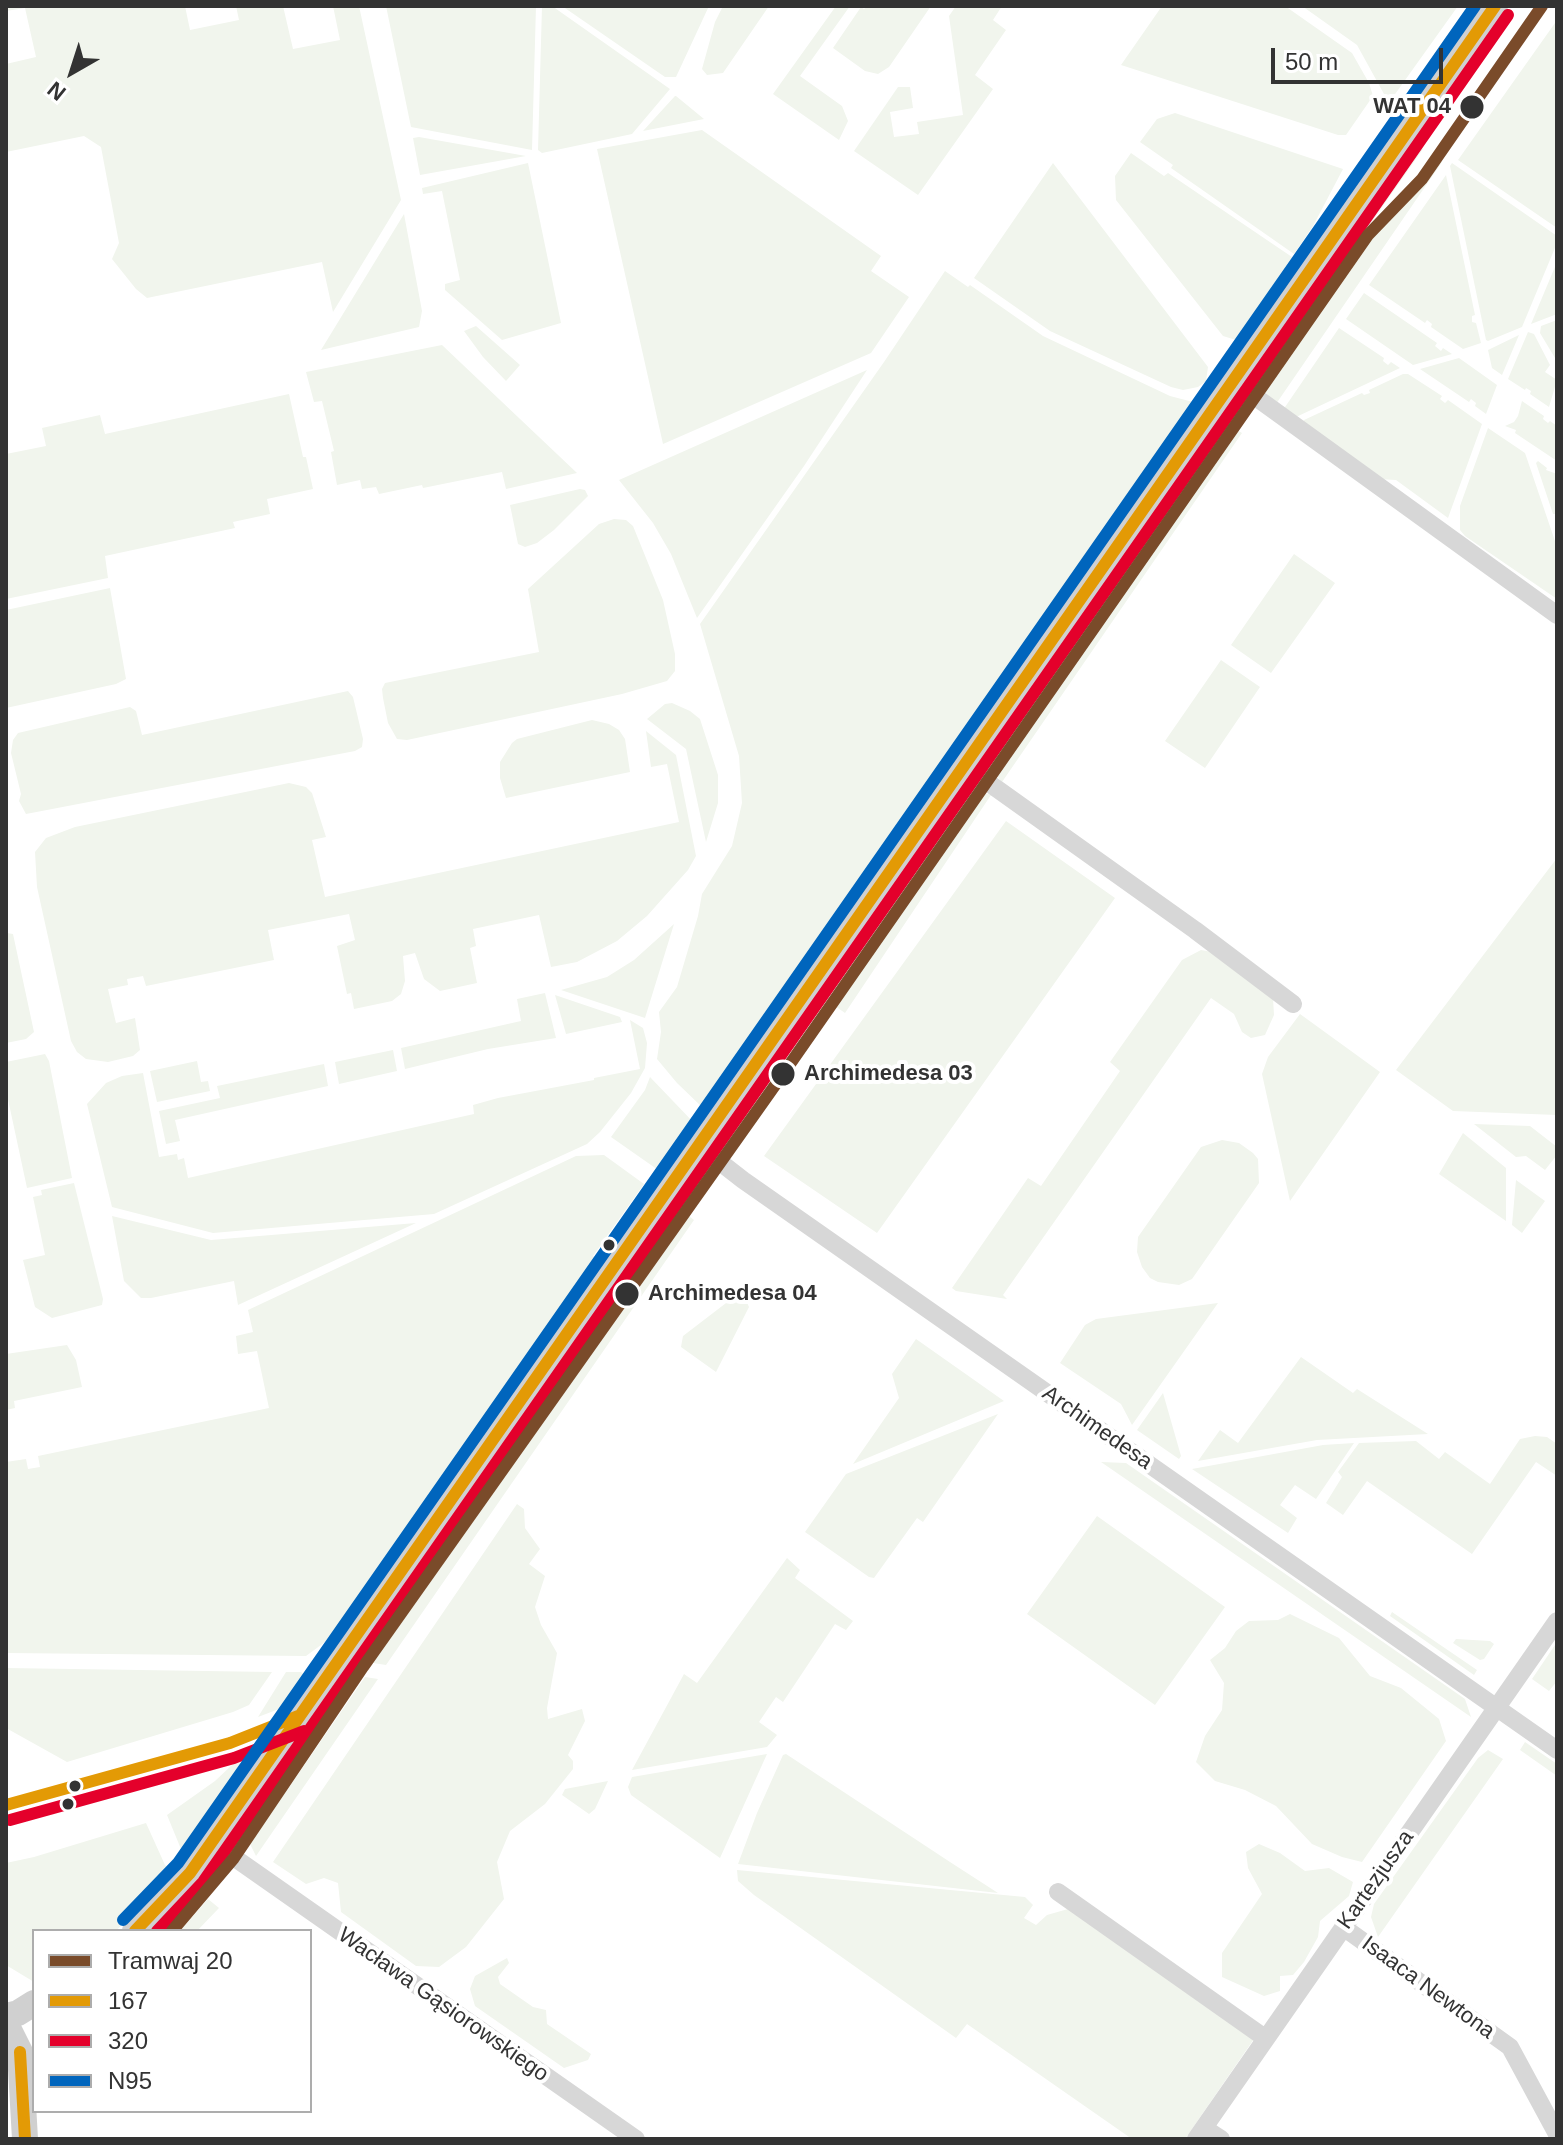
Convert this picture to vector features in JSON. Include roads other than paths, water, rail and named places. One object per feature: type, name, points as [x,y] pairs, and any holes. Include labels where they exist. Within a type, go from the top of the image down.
[{"type":"street","points":[[137,1929],[190,1873],[212,1842],[1495,6]]},
{"type":"street","points":[[1232,380],[1557,615]]},
{"type":"street","points":[[965,766],[1186,923],[1293,1004]]},
{"type":"street","name":"Archimedesa","points":[[698,1145],[1557,1750]]},
{"type":"street","name":"Kartezjusza","points":[[1200,2133],[1557,1621]]},
{"type":"street","name":"Wacława Gąsiorowskiego","points":[[212,1842],[636,2139]]},
{"type":"street","points":[[1058,1892],[1265,2038]]},
{"type":"street","name":"Isaaca Newtona","points":[[1343,1927],[1510,2047],[1557,2134]]},
{"type":"street","points":[[6,2016],[32,2004]]},
{"type":"street","points":[[6,2024],[27,2043],[25,2139]]},
{"type":"street","points":[[1200,2133],[1221,2139]]},
{"type":"tram line","name":"20","points":[[174,1929],[234,1858],[363,1667],[783,1074],[1368,235],[1422,179],[1542,6]]},
{"type":"place","name":"WAT 04","points":[[1472,107]]},
{"type":"place","name":"Archimedesa 03","points":[[783,1074]]},
{"type":"place","name":"Archimedesa 04","points":[[627,1294]]}]
